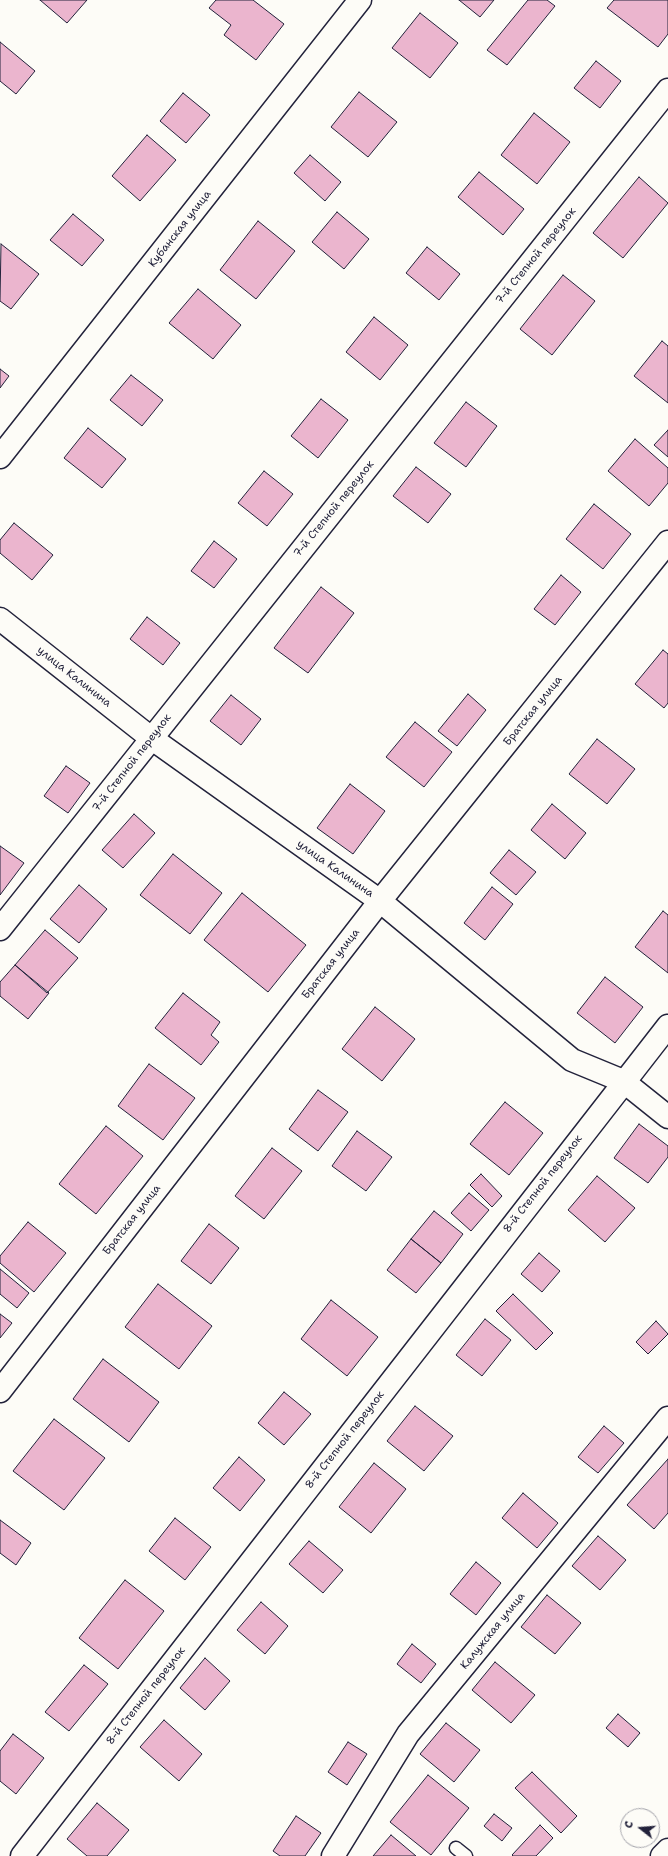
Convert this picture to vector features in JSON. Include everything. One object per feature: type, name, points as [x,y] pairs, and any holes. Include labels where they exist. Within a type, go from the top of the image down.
[{"type":"main road","name":"Кубанская улица","points":[[0,457],[360,0]]},
{"type":"main road","name":"7-й Степной переулок","points":[[0,929],[668,90]]},
{"type":"main road","name":"Братская улица","points":[[0,1391],[380,901],[668,542]]},
{"type":"main road","name":"улица Калинина","points":[[0,619],[151,738],[380,901],[572,1060],[623,1081],[668,1117]]},
{"type":"main road","name":"8-й Степной переулок","points":[[22,1856],[623,1081],[668,1026]]},
{"type":"main road","name":"Калужская улица","points":[[333,1856],[408,1734],[668,1418]]},
{"type":"main road","points":[[662,1856],[668,1850]]},
{"type":"lane","points":[[456,1848],[466,1856]]},
{"type":"building","points":[[40,0],[87,0],[67,23]]},
{"type":"building","points":[[216,0],[253,0],[284,24],[256,60],[224,35],[231,25],[209,8]]},
{"type":"building","points":[[459,0],[494,0],[480,17]]},
{"type":"building","points":[[528,0],[547,0],[555,6],[507,65],[487,50]]},
{"type":"building","points":[[614,0],[668,0],[668,34],[658,47],[607,8]]},
{"type":"building","points":[[420,13],[458,43],[430,78],[392,48]]},
{"type":"building","points":[[0,42],[35,71],[16,94],[0,81]]},
{"type":"building","points":[[596,61],[621,81],[600,108],[574,88]]},
{"type":"building","points":[[359,92],[397,122],[368,157],[331,127]]},
{"type":"building","points":[[183,93],[210,115],[186,143],[160,121]]},
{"type":"building","points":[[534,113],[570,142],[537,184],[501,155]]},
{"type":"building","points":[[147,135],[176,160],[140,201],[112,176]]},
{"type":"building","points":[[310,155],[341,182],[325,201],[294,173]]},
{"type":"building","points":[[479,172],[524,209],[503,235],[458,197]]},
{"type":"building","points":[[639,177],[668,203],[623,258],[593,233]]},
{"type":"building","points":[[337,212],[369,239],[344,269],[312,242]]},
{"type":"building","points":[[73,214],[104,240],[82,266],[50,240]]},
{"type":"building","points":[[258,221],[295,251],[256,299],[220,270]]},
{"type":"building","points":[[1,244],[39,274],[11,309],[0,301]]},
{"type":"building","points":[[427,247],[460,274],[439,300],[406,273]]},
{"type":"building","points":[[563,275],[595,301],[552,355],[520,329]]},
{"type":"building","points":[[198,289],[241,325],[213,359],[169,323]]},
{"type":"building","points":[[374,317],[408,345],[380,380],[346,352]]},
{"type":"building","points":[[662,341],[668,346],[668,403],[634,376]]},
{"type":"building","points":[[0,369],[9,376],[0,388]]},
{"type":"building","points":[[131,375],[163,400],[142,426],[110,400]]},
{"type":"building","points":[[321,399],[348,420],[318,458],[291,436]]},
{"type":"building","points":[[466,402],[497,426],[466,467],[434,443]]},
{"type":"building","points":[[88,428],[126,459],[102,488],[64,458]]},
{"type":"building","points":[[668,430],[668,457],[654,445]]},
{"type":"building","points":[[635,439],[668,468],[668,483],[649,506],[608,471]]},
{"type":"building","points":[[416,467],[451,494],[428,523],[393,496]]},
{"type":"building","points":[[264,471],[293,494],[267,526],[238,503]]},
{"type":"building","points":[[594,504],[631,534],[603,569],[566,539]]},
{"type":"building","points":[[14,523],[53,555],[32,580],[0,553],[0,540]]},
{"type":"building","points":[[214,541],[237,559],[214,588],[191,571]]},
{"type":"building","points":[[561,575],[581,592],[555,625],[534,609]]},
{"type":"building","points":[[321,587],[354,613],[308,673],[274,648]]},
{"type":"building","points":[[147,617],[180,643],[163,665],[130,639]]},
{"type":"building","points":[[663,650],[668,654],[668,703],[664,708],[635,684]]},
{"type":"building","points":[[468,694],[486,710],[457,746],[438,731]]},
{"type":"building","points":[[231,695],[261,719],[241,745],[210,721]]},
{"type":"building","points":[[415,722],[452,752],[424,787],[386,757]]},
{"type":"building","points":[[597,739],[635,769],[607,804],[569,774]]},
{"type":"building","points":[[66,766],[90,783],[68,813],[44,796]]},
{"type":"building","points":[[350,784],[385,811],[353,854],[317,828]]},
{"type":"building","points":[[552,804],[586,833],[565,859],[531,830]]},
{"type":"building","points":[[134,814],[155,833],[123,868],[102,850]]},
{"type":"building","points":[[0,846],[24,863],[0,895]]},
{"type":"building","points":[[509,850],[536,872],[516,895],[490,873]]},
{"type":"building","points":[[173,854],[222,893],[190,934],[140,895]]},
{"type":"building","points":[[79,885],[107,909],[79,943],[50,919]]},
{"type":"building","points":[[492,887],[513,904],[485,940],[464,923]]},
{"type":"building","points":[[242,893],[306,945],[268,992],[204,940]]},
{"type":"building","points":[[663,911],[668,915],[668,973],[635,947]]},
{"type":"building","points":[[45,930],[78,958],[47,993],[15,965]]},
{"type":"building","points":[[15,965],[49,993],[28,1019],[0,996],[0,982]]},
{"type":"building","points":[[605,977],[643,1007],[615,1043],[577,1013]]},
{"type":"building","points":[[183,993],[220,1022],[211,1035],[219,1042],[201,1065],[155,1028]]},
{"type":"building","points":[[375,1007],[415,1039],[382,1081],[342,1049]]},
{"type":"building","points":[[149,1064],[195,1098],[163,1140],[118,1106]]},
{"type":"building","points":[[318,1090],[348,1112],[318,1151],[289,1129]]},
{"type":"building","points":[[505,1102],[543,1133],[509,1175],[470,1144]]},
{"type":"building","points":[[639,1124],[668,1146],[668,1157],[648,1183],[614,1158]]},
{"type":"building","points":[[106,1126],[143,1156],[96,1214],[59,1184]]},
{"type":"building","points":[[357,1131],[392,1157],[366,1191],[332,1166]]},
{"type":"building","points":[[272,1148],[302,1171],[264,1219],[235,1196]]},
{"type":"building","points":[[481,1174],[502,1196],[492,1207],[470,1185]]},
{"type":"building","points":[[597,1176],[635,1208],[605,1242],[568,1210]]},
{"type":"building","points":[[469,1193],[489,1210],[471,1231],[451,1213]]},
{"type":"building","points":[[434,1211],[463,1234],[441,1263],[411,1239]]},
{"type":"building","points":[[28,1222],[66,1253],[34,1292],[0,1263],[0,1256]]},
{"type":"building","points":[[209,1224],[239,1248],[211,1284],[181,1261]]},
{"type":"building","points":[[411,1239],[441,1263],[416,1293],[387,1270]]},
{"type":"building","points":[[539,1253],[560,1271],[542,1292],[521,1274]]},
{"type":"building","points":[[0,1269],[29,1293],[17,1308],[0,1294]]},
{"type":"building","points":[[158,1284],[212,1326],[179,1369],[125,1327]]},
{"type":"building","points":[[513,1294],[553,1333],[536,1350],[496,1311]]},
{"type":"building","points":[[331,1300],[378,1337],[347,1376],[301,1339]]},
{"type":"building","points":[[0,1314],[12,1323],[0,1338]]},
{"type":"building","points":[[485,1319],[511,1340],[482,1376],[456,1355]]},
{"type":"building","points":[[656,1321],[668,1334],[648,1354],[636,1342]]},
{"type":"building","points":[[103,1359],[159,1402],[129,1442],[73,1399]]},
{"type":"building","points":[[284,1392],[311,1414],[284,1445],[258,1423]]},
{"type":"building","points":[[415,1406],[453,1436],[424,1471],[387,1441]]},
{"type":"building","points":[[54,1419],[105,1458],[64,1510],[13,1471]]},
{"type":"building","points":[[604,1426],[624,1443],[598,1473],[578,1457]]},
{"type":"building","points":[[239,1457],[265,1480],[240,1511],[213,1488]]},
{"type":"building","points":[[668,1459],[668,1513],[654,1529],[627,1505]]},
{"type":"building","points":[[374,1463],[406,1489],[371,1533],[339,1507]]},
{"type":"building","points":[[523,1493],[558,1523],[537,1548],[502,1518]]},
{"type":"building","points":[[175,1518],[211,1547],[185,1580],[149,1551]]},
{"type":"building","points":[[0,1520],[31,1543],[16,1565],[0,1553]]},
{"type":"building","points":[[598,1536],[626,1560],[600,1590],[572,1566]]},
{"type":"building","points":[[309,1541],[343,1570],[323,1593],[289,1564]]},
{"type":"building","points":[[476,1562],[501,1583],[476,1615],[450,1594]]},
{"type":"building","points":[[125,1580],[164,1611],[118,1669],[79,1638]]},
{"type":"building","points":[[547,1595],[581,1623],[555,1654],[521,1627]]},
{"type":"building","points":[[261,1602],[288,1626],[265,1654],[237,1630]]},
{"type":"building","points":[[412,1644],[436,1664],[421,1683],[397,1664]]},
{"type":"building","points":[[205,1658],[230,1681],[205,1710],[180,1688]]},
{"type":"building","points":[[495,1662],[535,1695],[511,1723],[472,1690]]},
{"type":"building","points":[[84,1665],[108,1684],[69,1731],[45,1712]]},
{"type":"building","points":[[618,1714],[640,1733],[628,1747],[606,1728]]},
{"type":"building","points":[[164,1720],[202,1754],[179,1781],[140,1747]]},
{"type":"building","points":[[446,1723],[480,1750],[454,1782],[420,1754]]},
{"type":"building","points":[[13,1734],[44,1758],[16,1794],[0,1781],[0,1751]]},
{"type":"building","points":[[348,1742],[367,1754],[347,1785],[328,1772]]},
{"type":"building","points":[[532,1772],[577,1816],[561,1833],[515,1788]]},
{"type":"building","points":[[428,1775],[469,1808],[431,1855],[390,1822]]},
{"type":"building","points":[[97,1803],[129,1830],[107,1856],[87,1856],[67,1839]]},
{"type":"building","points":[[494,1814],[512,1828],[502,1841],[484,1826]]},
{"type":"building","points":[[296,1816],[321,1833],[305,1856],[280,1856],[273,1851]]},
{"type":"building","points":[[540,1825],[553,1838],[536,1856],[513,1856],[512,1855]]},
{"type":"building","points":[[391,1835],[416,1856],[373,1856]]}]
